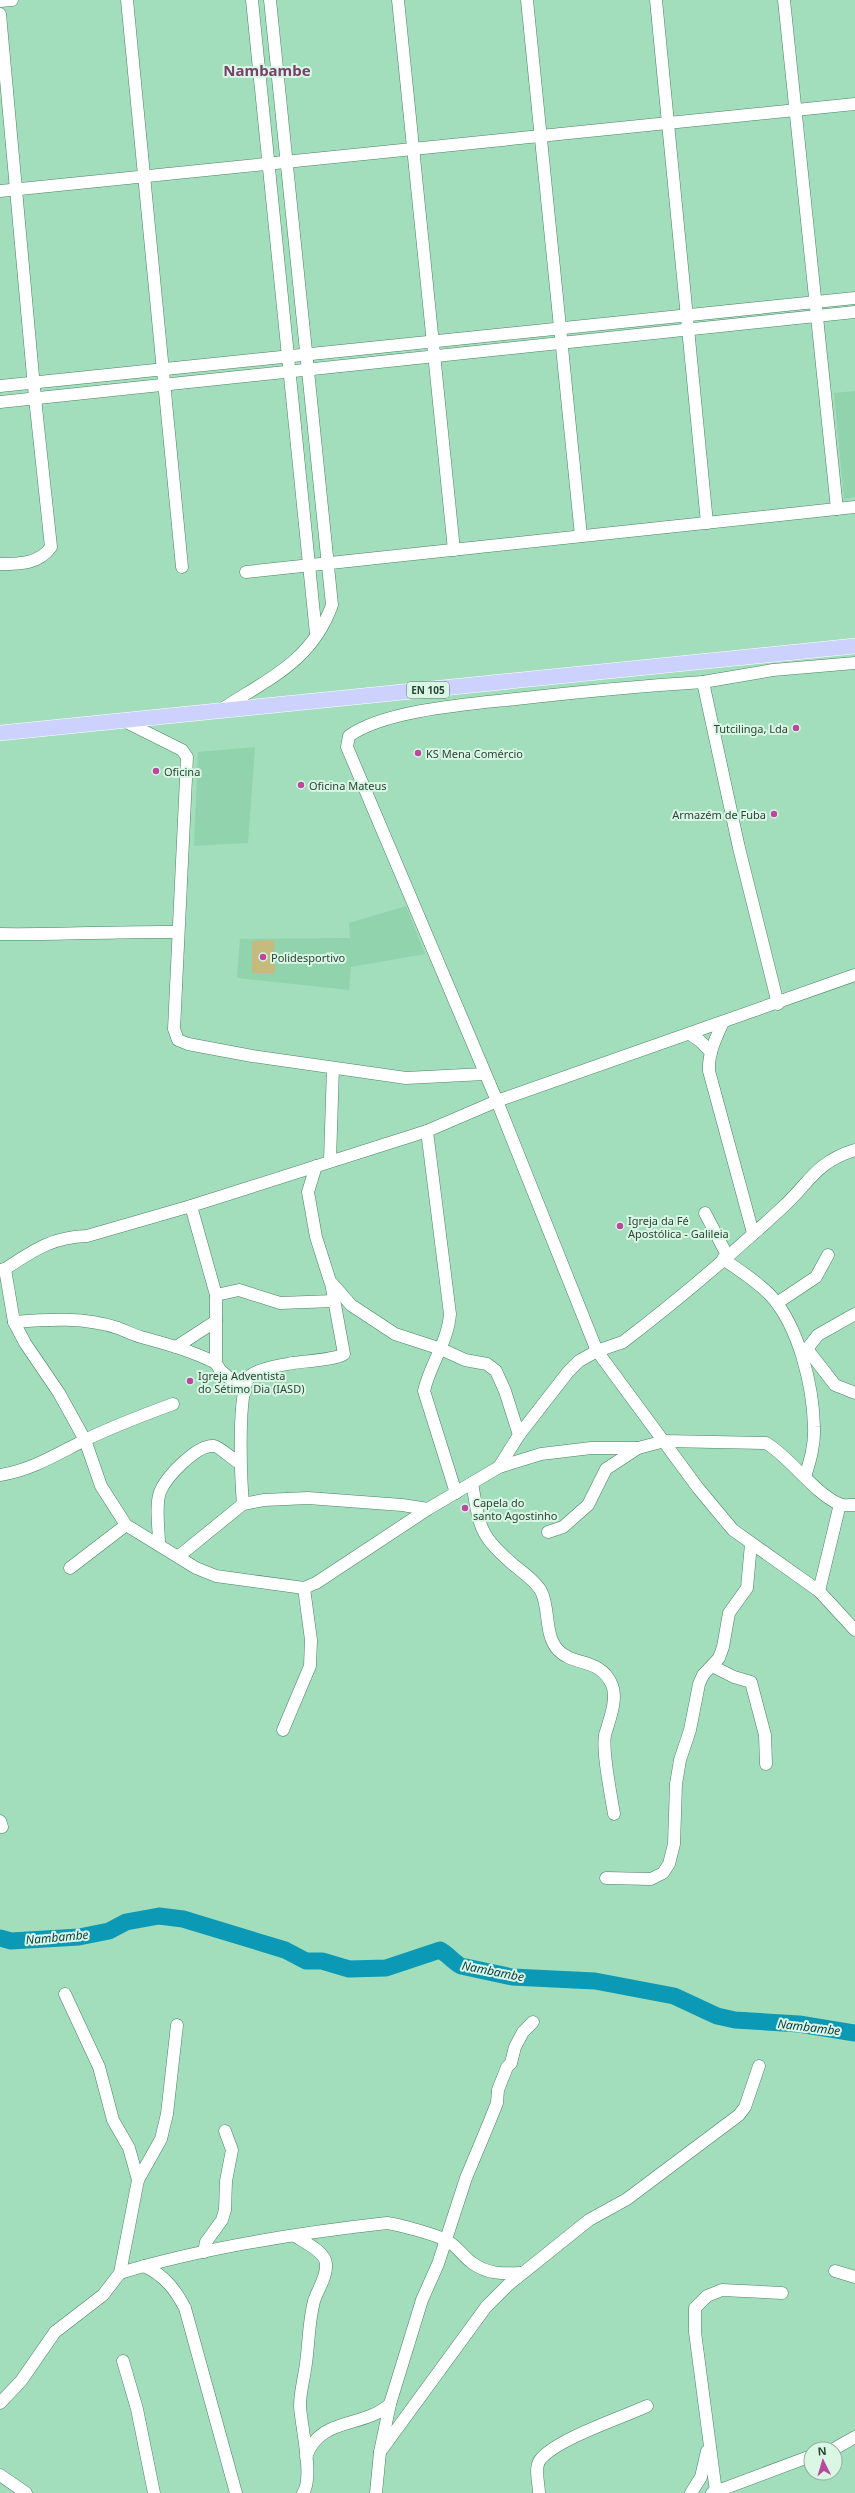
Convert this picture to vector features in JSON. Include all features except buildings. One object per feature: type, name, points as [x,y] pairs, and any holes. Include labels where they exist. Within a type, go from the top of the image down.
[{"type":"main road","name":"EN 105","points":[[0,733],[855,646]]},
{"type":"street","points":[[0,1],[12,0]]},
{"type":"street","points":[[127,0],[182,567]]},
{"type":"street","points":[[252,0],[316,634]]},
{"type":"street","points":[[216,712],[283,671],[301,656],[327,616],[332,605],[270,0]]},
{"type":"street","points":[[398,0],[454,550]]},
{"type":"street","points":[[527,0],[581,536]]},
{"type":"street","points":[[656,0],[707,523]]},
{"type":"street","points":[[784,0],[837,509]]},
{"type":"street","points":[[0,14],[35,398],[51,547],[45,556],[25,564],[0,564]]},
{"type":"street","points":[[0,191],[855,104]]},
{"type":"street","points":[[0,386],[855,298]]},
{"type":"street","points":[[0,402],[855,312]]},
{"type":"street","points":[[246,572],[855,507]]},
{"type":"street","points":[[855,663],[773,670],[703,682],[631,686],[444,707],[362,726],[349,736],[347,747],[484,1074],[497,1101],[597,1351],[665,1441],[698,1488],[733,1530],[819,1591],[855,1630]]},
{"type":"street","points":[[703,682],[739,848],[778,1004]]},
{"type":"street","points":[[441,689],[444,707]]},
{"type":"street","points":[[124,721],[182,750],[187,757],[174,1029],[178,1040],[188,1044],[252,1056],[406,1078],[484,1074]]},
{"type":"street","points":[[0,934],[101,934],[121,931],[178,932]]},
{"type":"street","points":[[855,975],[778,1004],[497,1101],[427,1130],[191,1206],[87,1236],[70,1236],[45,1243],[3,1269],[14,1322],[25,1342],[59,1393],[84,1440],[101,1486],[126,1525],[179,1556],[196,1568],[216,1576],[304,1588],[316,1583],[428,1509],[499,1467],[541,1454],[591,1448],[638,1448],[665,1441],[766,1443],[775,1449],[805,1477],[840,1504],[855,1505]]},
{"type":"street","points":[[723,1022],[711,1052],[709,1071],[753,1233]]},
{"type":"street","points":[[690,1034],[700,1040],[711,1052]]},
{"type":"street","points":[[330,1160],[333,1068]]},
{"type":"street","points":[[427,1130],[450,1314],[449,1331],[427,1380],[424,1391],[456,1493]]},
{"type":"street","points":[[499,1467],[519,1435],[579,1360],[597,1351],[623,1342],[784,1206],[817,1170],[836,1156],[855,1150]]},
{"type":"street","points":[[243,1504],[239,1463],[245,1392],[249,1377],[254,1373],[273,1367],[344,1354],[330,1281],[316,1237],[308,1192],[316,1166]]},
{"type":"street","points":[[191,1206],[216,1295],[216,1362],[220,1370],[245,1392]]},
{"type":"street","points":[[705,1213],[725,1257],[758,1283],[777,1303],[805,1352],[835,1385],[855,1393]]},
{"type":"street","points":[[777,1303],[816,1277],[828,1255]]},
{"type":"street","points":[[330,1281],[351,1305],[395,1334],[441,1349],[465,1360],[487,1364],[496,1371],[514,1416],[519,1435]]},
{"type":"street","points":[[216,1295],[239,1290],[280,1303],[334,1301]]},
{"type":"street","points":[[805,1477],[812,1453],[814,1428],[805,1352],[818,1335],[855,1314]]},
{"type":"street","points":[[14,1322],[56,1318],[89,1322],[117,1328],[137,1336],[194,1352],[216,1362]]},
{"type":"street","points":[[176,1347],[216,1321]]},
{"type":"street","points":[[0,1475],[26,1469],[55,1458],[84,1440],[131,1419],[173,1404]]},
{"type":"street","points":[[159,1544],[158,1503],[160,1492],[184,1461],[208,1446],[216,1446],[239,1463]]},
{"type":"street","points":[[548,1532],[563,1527],[584,1509],[594,1495],[602,1474],[606,1469],[638,1448]]},
{"type":"street","points":[[472,1484],[483,1535],[498,1553],[527,1576],[541,1591],[552,1640],[557,1650],[568,1657],[589,1662],[604,1672],[612,1686],[612,1713],[605,1737],[614,1814]]},
{"type":"street","points":[[179,1556],[243,1504],[264,1500],[308,1498],[402,1505],[428,1509]]},
{"type":"street","points":[[819,1591],[840,1504]]},
{"type":"street","points":[[70,1568],[126,1525]]},
{"type":"street","points":[[606,1878],[651,1879],[663,1873],[669,1864],[674,1844],[676,1784],[680,1760],[690,1730],[699,1684],[703,1675],[712,1666],[723,1647],[729,1613],[747,1588],[751,1544]]},
{"type":"street","points":[[283,1730],[310,1666],[311,1640],[304,1588]]},
{"type":"street","points":[[712,1666],[734,1677],[751,1682],[764,1735],[766,1764]]},
{"type":"street","points":[[65,1994],[100,2067],[113,2120],[129,2148],[138,2180]]},
{"type":"street","points":[[376,2493],[380,2452],[390,2404],[422,2300],[438,2264],[466,2178],[492,2116],[505,2072],[511,2063],[515,2048],[533,2022]]},
{"type":"street","points":[[0,2403],[21,2381],[55,2332],[103,2295],[120,2273],[138,2180],[161,2139],[171,2092],[177,2025]]},
{"type":"street","points":[[380,2452],[486,2308],[521,2273],[589,2220],[627,2199],[739,2115],[745,2106],[759,2066]]},
{"type":"street","points":[[204,2252],[206,2242],[222,2220],[225,2210],[226,2181],[232,2150],[224,2131]]},
{"type":"street","points":[[120,2273],[204,2252],[295,2236],[387,2223],[398,2224],[446,2240],[471,2262],[490,2272],[505,2274],[521,2273]]},
{"type":"street","points":[[295,2236],[324,2256],[326,2262],[325,2272],[314,2301],[308,2338],[305,2371],[300,2386],[301,2422],[308,2482],[303,2493]]},
{"type":"street","points":[[144,2266],[156,2271],[174,2288],[186,2308],[236,2493]]},
{"type":"street","points":[[835,2271],[855,2277]]},
{"type":"street","points":[[782,2293],[722,2290],[707,2296],[695,2308],[695,2332],[705,2390],[708,2440],[714,2492],[803,2459]]},
{"type":"street","points":[[123,2361],[137,2409],[154,2493]]},
{"type":"street","points":[[306,2459],[310,2444],[323,2433],[339,2425],[362,2420],[382,2412],[390,2404]]},
{"type":"street","points":[[539,2493],[538,2465],[540,2460],[552,2450],[575,2437],[647,2406]]},
{"type":"street","points":[[843,2444],[855,2437]]},
{"type":"street","points":[[691,2493],[706,2463],[708,2440]]},
{"type":"street","points":[[0,2475],[26,2493]]},
{"type":"shaded area","points":[[855,391],[855,497],[844,499],[834,393]]},
{"type":"shaded area","points":[[255,747],[248,843],[194,846],[198,752]]},
{"type":"shaded area","points":[[406,906],[425,954],[351,967],[349,990],[237,978],[240,939],[350,938],[349,923]]},
{"type":"shaded area","name":"Polidesportivo","points":[[274,940],[275,973],[252,973],[252,941]]},
{"type":"waterway","name":"Nambambe","points":[[0,1938],[11,1941],[79,1937],[109,1931],[126,1922],[159,1916],[183,1919],[285,1950],[306,1961],[322,1961],[349,1969],[386,1968],[440,1950],[461,1966],[512,1977],[595,1981],[674,1996],[717,2016],[735,2020],[799,2024],[855,2033]]},
{"type":"place","name":"Tutcilinga, Lda","points":[[796,728]]},
{"type":"place","name":"KS Mena Comércio","points":[[418,753]]},
{"type":"place","name":"Oficina","points":[[156,771]]},
{"type":"place","name":"Oficina Mateus","points":[[301,785]]},
{"type":"place","name":"Armazém de Fuba","points":[[774,814]]},
{"type":"place","name":"Polidesportivo","points":[[263,957]]},
{"type":"place","name":"Igreja da Fé Apostólica - Galileia","points":[[620,1226]]},
{"type":"place","name":"Igreja Adventista do Sétimo Dia (IASD)","points":[[190,1381]]},
{"type":"place","name":"Capela do santo Agostinho","points":[[465,1508]]},
{"type":"district","name":"Nambambe","points":[[267,70]]}]
